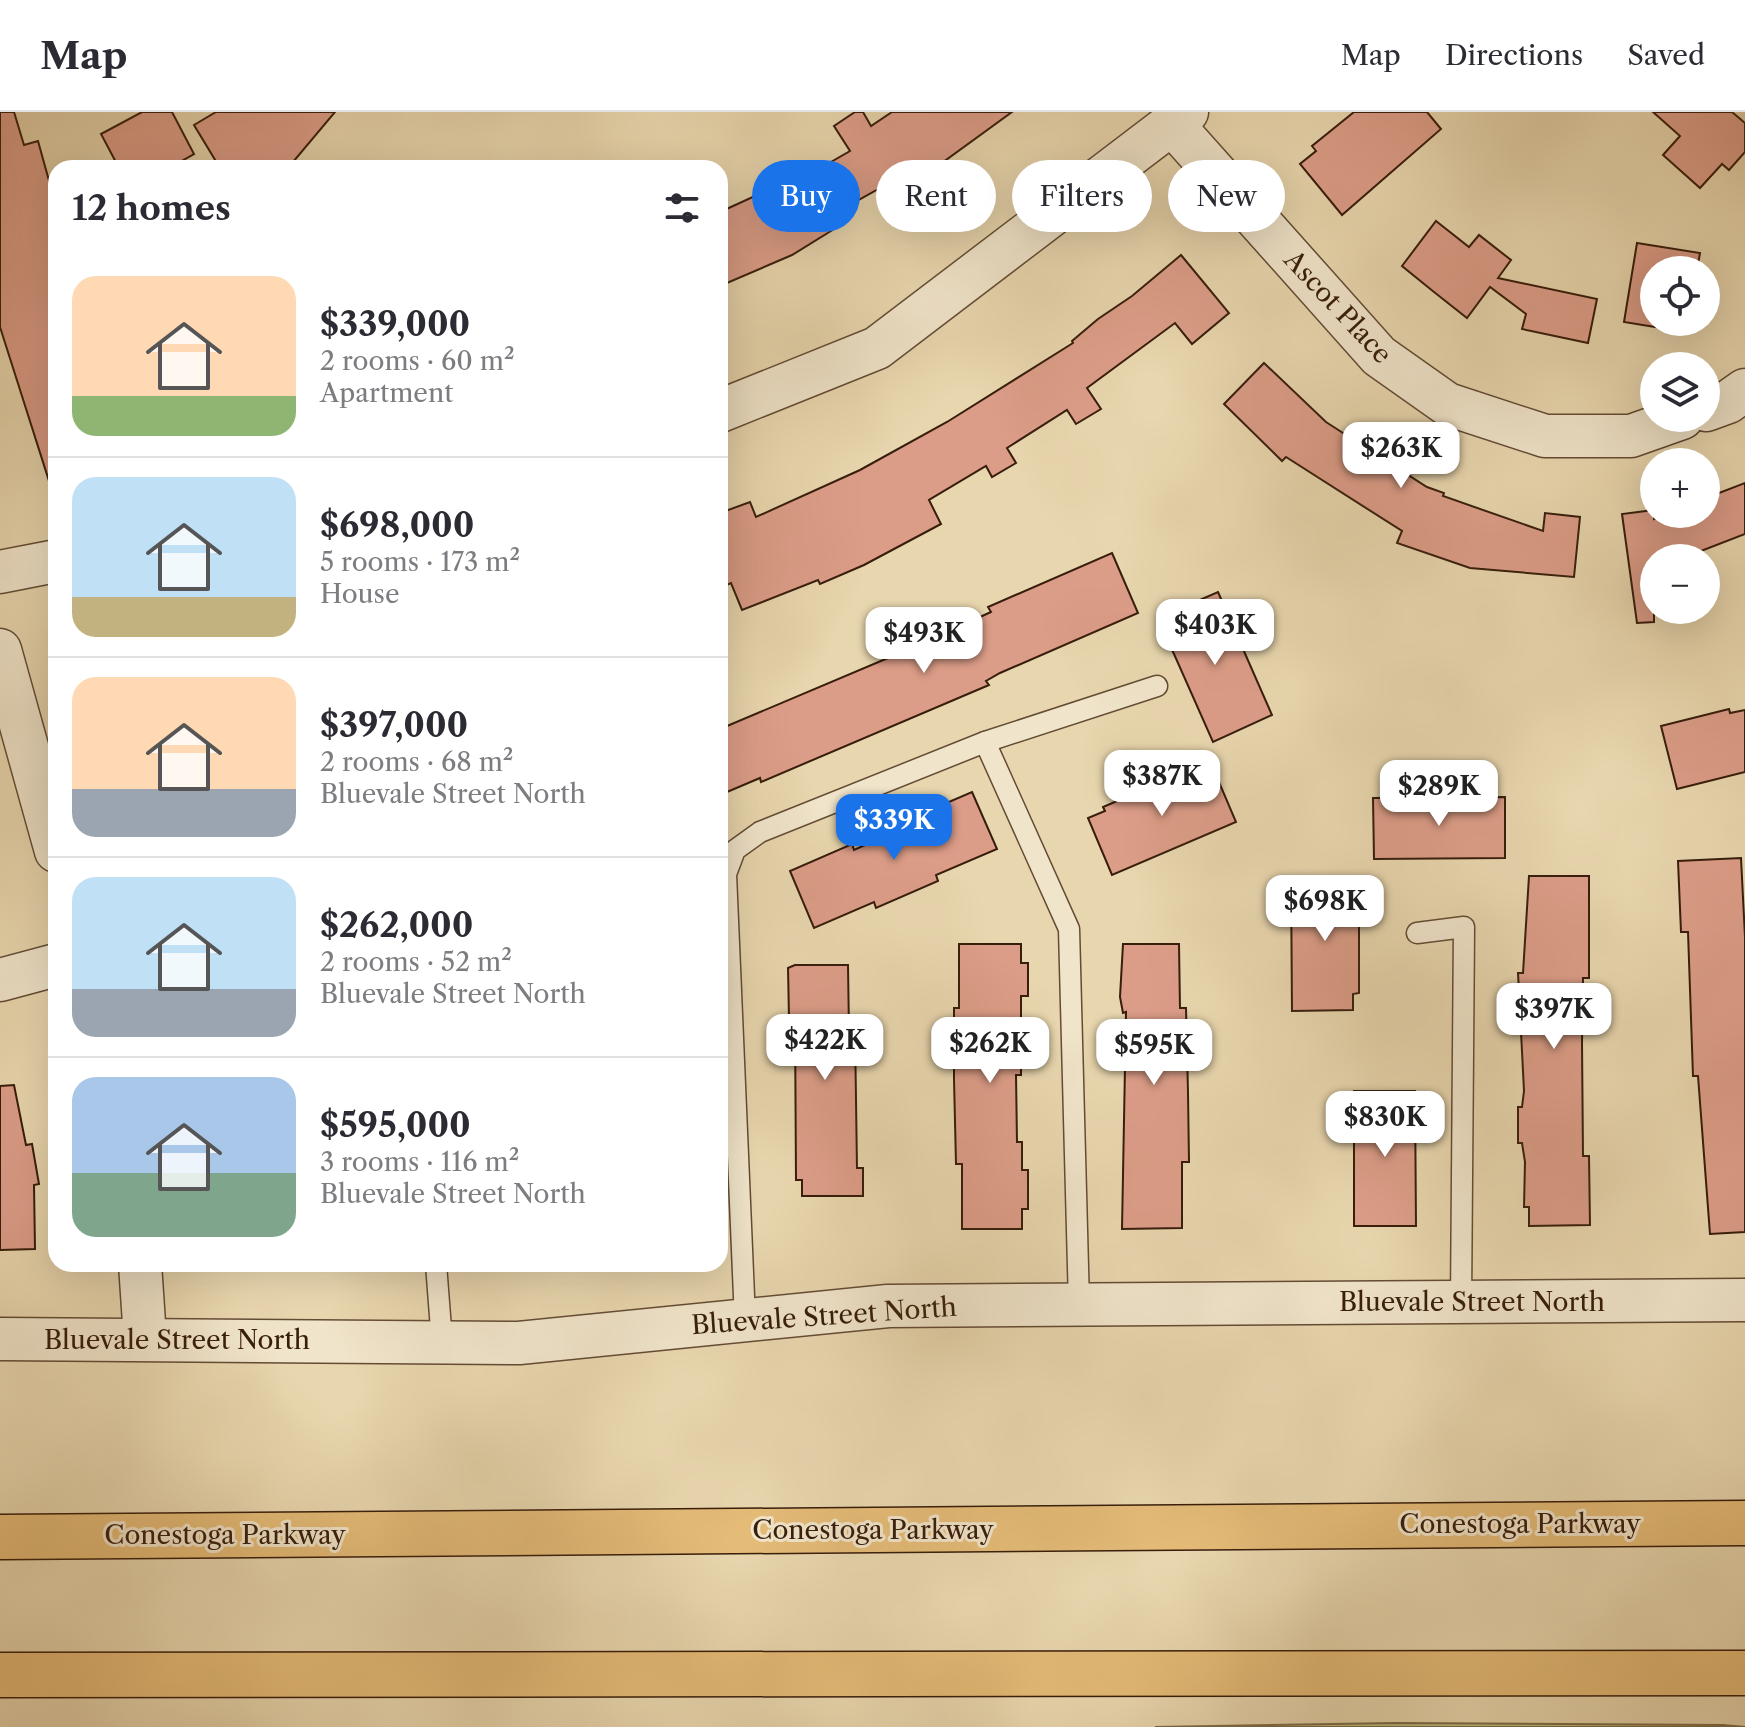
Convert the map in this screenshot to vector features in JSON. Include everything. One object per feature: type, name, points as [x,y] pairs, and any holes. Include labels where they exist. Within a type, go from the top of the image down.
[{"type":"highway","name":"Conestoga Parkway","points":[[0,1537],[1737,1522]]},
{"type":"highway","points":[[0,1675],[1745,1673]]},
{"type":"street","points":[[728,408],[877,348],[1180,118]]},
{"type":"street","name":"Ascot Place","points":[[1180,118],[1379,356],[1447,404],[1545,436],[1631,436],[1642,432]]},
{"type":"street","points":[[1720,405],[1745,390]]},
{"type":"street","points":[[0,572],[48,563]]},
{"type":"street","points":[[0,650],[48,822]]},
{"type":"street","points":[[0,980],[48,967]]},
{"type":"street","points":[[141,1272],[145,1338]]},
{"type":"street","name":"Bluevale Street North","points":[[0,1339],[519,1343],[888,1306],[1745,1300]]},
{"type":"lane","points":[[728,869],[735,850],[760,832],[985,742],[1157,686]]},
{"type":"lane","points":[[985,742],[1069,929],[1079,1305]]},
{"type":"lane","points":[[728,921],[745,1320]]},
{"type":"lane","points":[[1417,933],[1464,927],[1461,1302]]},
{"type":"lane","points":[[437,1272],[442,1342]]},
{"type":"shaded area","points":[[1395,1723],[1723,1725],[1745,1727],[1155,1727]]},
{"type":"building","points":[[0,112],[14,112],[24,145],[38,141],[48,177],[48,478],[0,327]]},
{"type":"building","points":[[142,112],[172,112],[194,154],[183,160],[115,160],[101,134]]},
{"type":"building","points":[[216,112],[335,112],[295,160],[215,160],[194,125]]},
{"type":"building","points":[[855,112],[863,112],[871,126],[892,112],[1012,112],[946,160],[876,160],[876,190],[860,199],[860,160],[834,160],[850,151],[834,126]]},
{"type":"building","points":[[1354,112],[1427,112],[1441,129],[1342,215],[1300,164],[1316,151],[1312,146]]},
{"type":"building","points":[[1653,112],[1732,112],[1745,123],[1745,152],[1729,170],[1722,164],[1700,188],[1663,155],[1680,136]]},
{"type":"building","points":[[752,197],[752,232],[829,232],[792,255],[728,283],[728,208]]},
{"type":"building","points":[[1436,221],[1469,247],[1479,235],[1511,260],[1498,278],[1597,299],[1588,343],[1522,329],[1526,314],[1490,287],[1467,318],[1434,292],[1402,266]]},
{"type":"building","points":[[1637,243],[1700,253],[1699,256],[1640,256],[1640,325],[1624,322]]},
{"type":"building","points":[[1181,255],[1229,313],[1192,344],[1175,323],[1087,388],[1101,409],[1076,424],[1067,410],[1007,448],[1016,463],[992,477],[986,466],[929,500],[941,524],[864,565],[820,584],[818,580],[742,610],[731,583],[728,584],[728,510],[750,502],[756,517],[860,470],[947,422],[1073,343],[1098,319],[1132,296]]},
{"type":"building","points":[[1264,363],[1326,422],[1427,487],[1444,493],[1443,496],[1543,531],[1545,513],[1580,517],[1574,577],[1470,568],[1397,543],[1402,531],[1286,457],[1282,461],[1224,404]]},
{"type":"building","points":[[1745,483],[1745,534],[1719,544],[1640,544],[1640,623],[1637,623],[1622,514],[1640,512],[1640,528],[1720,528],[1720,493]]},
{"type":"building","points":[[1112,553],[1138,613],[1000,673],[986,681],[989,685],[761,782],[760,778],[728,792],[728,726],[991,612],[988,607]]},
{"type":"building","points":[[1218,592],[1272,715],[1213,742],[1158,618]]},
{"type":"building","points":[[1729,709],[1730,713],[1745,710],[1745,772],[1677,789],[1661,726]]},
{"type":"building","points":[[1210,761],[1236,822],[1112,875],[1088,818],[1105,811],[1103,807]]},
{"type":"building","points":[[972,792],[997,849],[936,875],[938,881],[876,908],[874,902],[814,928],[790,871],[852,844],[854,850],[911,825],[909,819]]},
{"type":"building","points":[[1505,797],[1505,858],[1374,859],[1373,798]]},
{"type":"building","points":[[1741,858],[1745,937],[1745,1232],[1710,1234],[1698,1076],[1693,1076],[1688,932],[1681,932],[1678,861]]},
{"type":"building","points":[[1529,876],[1589,876],[1589,978],[1583,978],[1582,1043],[1583,1156],[1589,1156],[1590,1225],[1529,1226],[1529,1207],[1524,1207],[1525,1162],[1522,1143],[1518,1143],[1518,1107],[1522,1107],[1524,1091],[1518,973],[1523,973]]},
{"type":"building","points":[[1291,877],[1359,877],[1359,993],[1353,994],[1353,1010],[1292,1011]]},
{"type":"building","points":[[959,944],[1021,944],[1021,963],[1028,963],[1028,996],[1021,996],[1021,1075],[1016,1075],[1017,1142],[1022,1142],[1022,1170],[1028,1170],[1028,1209],[1022,1209],[1022,1229],[962,1229],[962,1164],[956,1164],[954,1079],[954,1008],[959,1008]]},
{"type":"building","points":[[1123,944],[1179,944],[1180,1008],[1186,1008],[1189,1162],[1182,1162],[1182,1228],[1122,1229],[1126,1012],[1123,1013],[1120,997]]},
{"type":"building","points":[[795,965],[848,965],[849,1031],[855,1031],[857,1168],[863,1168],[863,1196],[802,1196],[802,1180],[796,1180],[795,1018],[789,1018],[788,968]]},
{"type":"building","points":[[14,1085],[26,1145],[32,1144],[39,1184],[34,1185],[35,1249],[0,1250],[0,1086]]},
{"type":"building","points":[[1354,1091],[1415,1091],[1416,1226],[1354,1226]]}]
